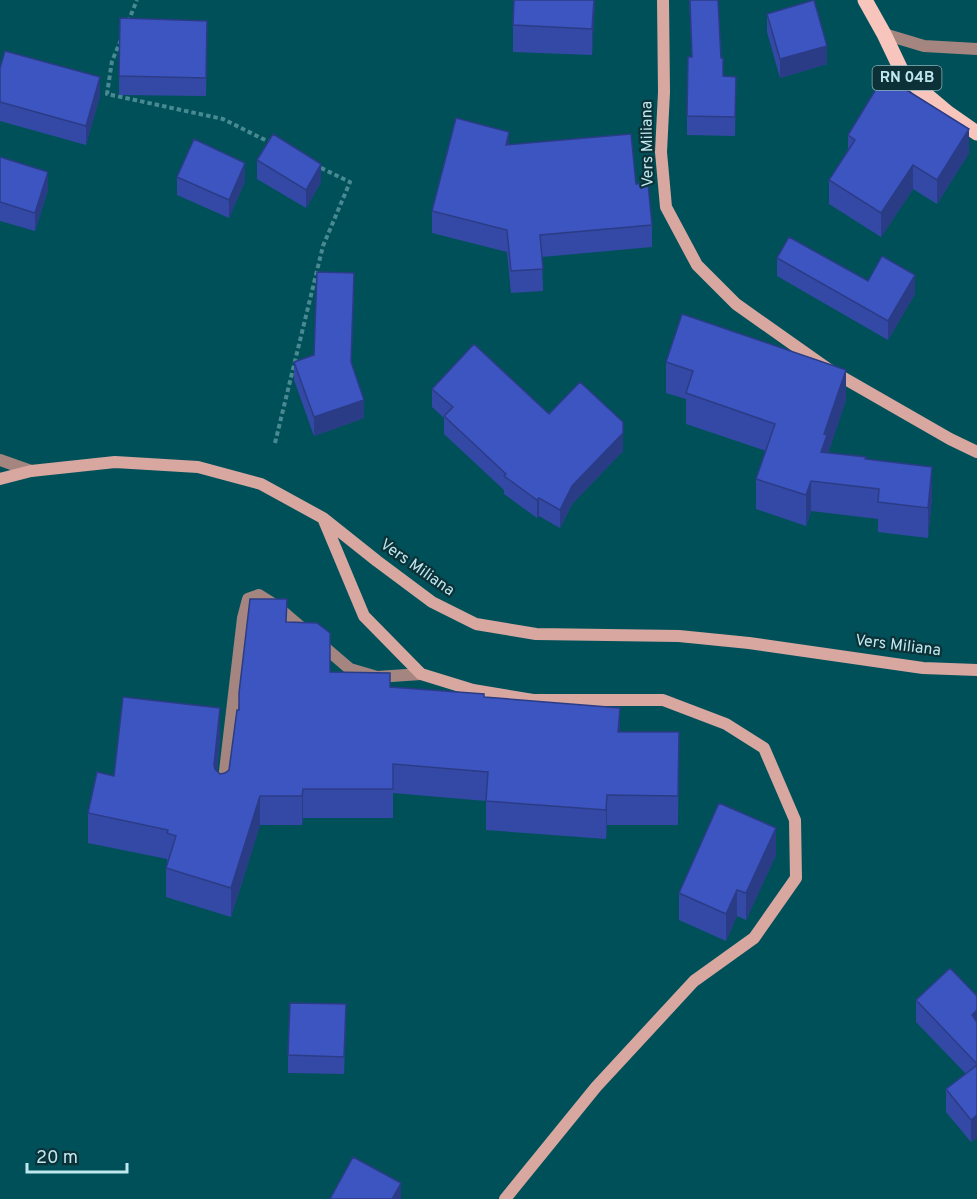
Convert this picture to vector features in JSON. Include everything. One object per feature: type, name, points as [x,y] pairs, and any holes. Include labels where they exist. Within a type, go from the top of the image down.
[{"type":"main road","name":"Vers Miliana","points":[[663,0],[664,92],[661,152],[666,207],[697,265],[736,304],[828,369],[977,452]]},
{"type":"main road","name":"RN 04B","points":[[865,0],[904,76],[948,113],[977,133]]},
{"type":"main road","name":"Vers Miliana","points":[[0,479],[31,471],[115,462],[198,467],[261,484],[324,518],[376,561],[432,602],[476,624],[536,634],[679,636],[749,643],[923,668],[977,670]]},
{"type":"main road","points":[[324,518],[364,616],[421,674],[473,690],[533,700],[663,700],[726,724],[764,748],[795,820],[796,878],[754,938],[694,981],[596,1087],[505,1199]]},
{"type":"street","points":[[884,34],[924,46],[977,49]]},
{"type":"street","points":[[0,460],[31,471]]},
{"type":"street","points":[[222,795],[243,618],[248,599],[259,595],[275,605],[351,669],[376,677],[421,674]]},
{"type":"path","points":[[137,0],[112,61],[107,94],[223,119],[276,146]]},
{"type":"path","points":[[275,443],[323,246],[350,182],[308,161]]},
{"type":"building","points":[[514,0],[594,0],[592,29],[513,25]]},
{"type":"building","points":[[690,0],[718,0],[723,76],[736,77],[735,117],[687,116],[688,57],[692,57]]},
{"type":"building","points":[[814,0],[827,46],[780,59],[767,14]]},
{"type":"building","points":[[120,18],[207,21],[206,78],[119,76]]},
{"type":"building","points":[[5,51],[100,77],[86,126],[0,102],[0,68]]},
{"type":"building","points":[[884,76],[969,129],[937,180],[913,165],[881,213],[829,180],[855,140],[848,135]]},
{"type":"building","points":[[456,118],[509,132],[506,145],[631,134],[636,184],[648,183],[652,225],[540,235],[543,269],[511,271],[507,230],[432,211]]},
{"type":"building","points":[[273,134],[321,164],[306,190],[257,160]]},
{"type":"building","points":[[194,139],[245,163],[229,200],[177,177]]},
{"type":"building","points":[[0,157],[48,172],[35,213],[0,202]]},
{"type":"building","points":[[789,237],[868,281],[882,256],[915,275],[888,321],[777,258]]},
{"type":"building","points":[[317,272],[354,273],[351,362],[364,400],[314,417],[294,362],[314,355]]},
{"type":"building","points":[[682,314],[846,370],[824,434],[827,435],[821,452],[932,467],[928,508],[878,502],[879,489],[811,481],[806,495],[756,479],[775,424],[686,393],[693,371],[666,362]]},
{"type":"building","points":[[474,344],[549,414],[580,382],[623,422],[623,433],[572,486],[560,510],[539,498],[537,500],[504,476],[506,474],[444,416],[453,407],[432,389]]},
{"type":"building","points":[[250,599],[287,599],[286,622],[317,623],[330,633],[330,672],[390,673],[390,687],[620,708],[618,732],[679,732],[678,796],[607,795],[606,810],[486,801],[488,772],[393,764],[393,789],[303,789],[302,796],[260,796],[231,888],[166,868],[176,836],[167,833],[168,830],[88,813],[97,772],[114,776],[123,697],[220,708],[214,765],[220,774],[229,770],[237,710],[239,710]]},
{"type":"building","points":[[719,803],[776,828],[746,893],[737,890],[726,914],[679,893]]},
{"type":"building","points":[[950,968],[977,996],[977,1010],[972,1015],[977,1022],[977,1064],[916,1000]]},
{"type":"building","points":[[290,1003],[346,1004],[344,1057],[288,1055]]},
{"type":"building","points":[[977,1065],[977,1115],[971,1120],[946,1089]]},
{"type":"building","points":[[353,1157],[401,1183],[392,1199],[330,1199]]}]
